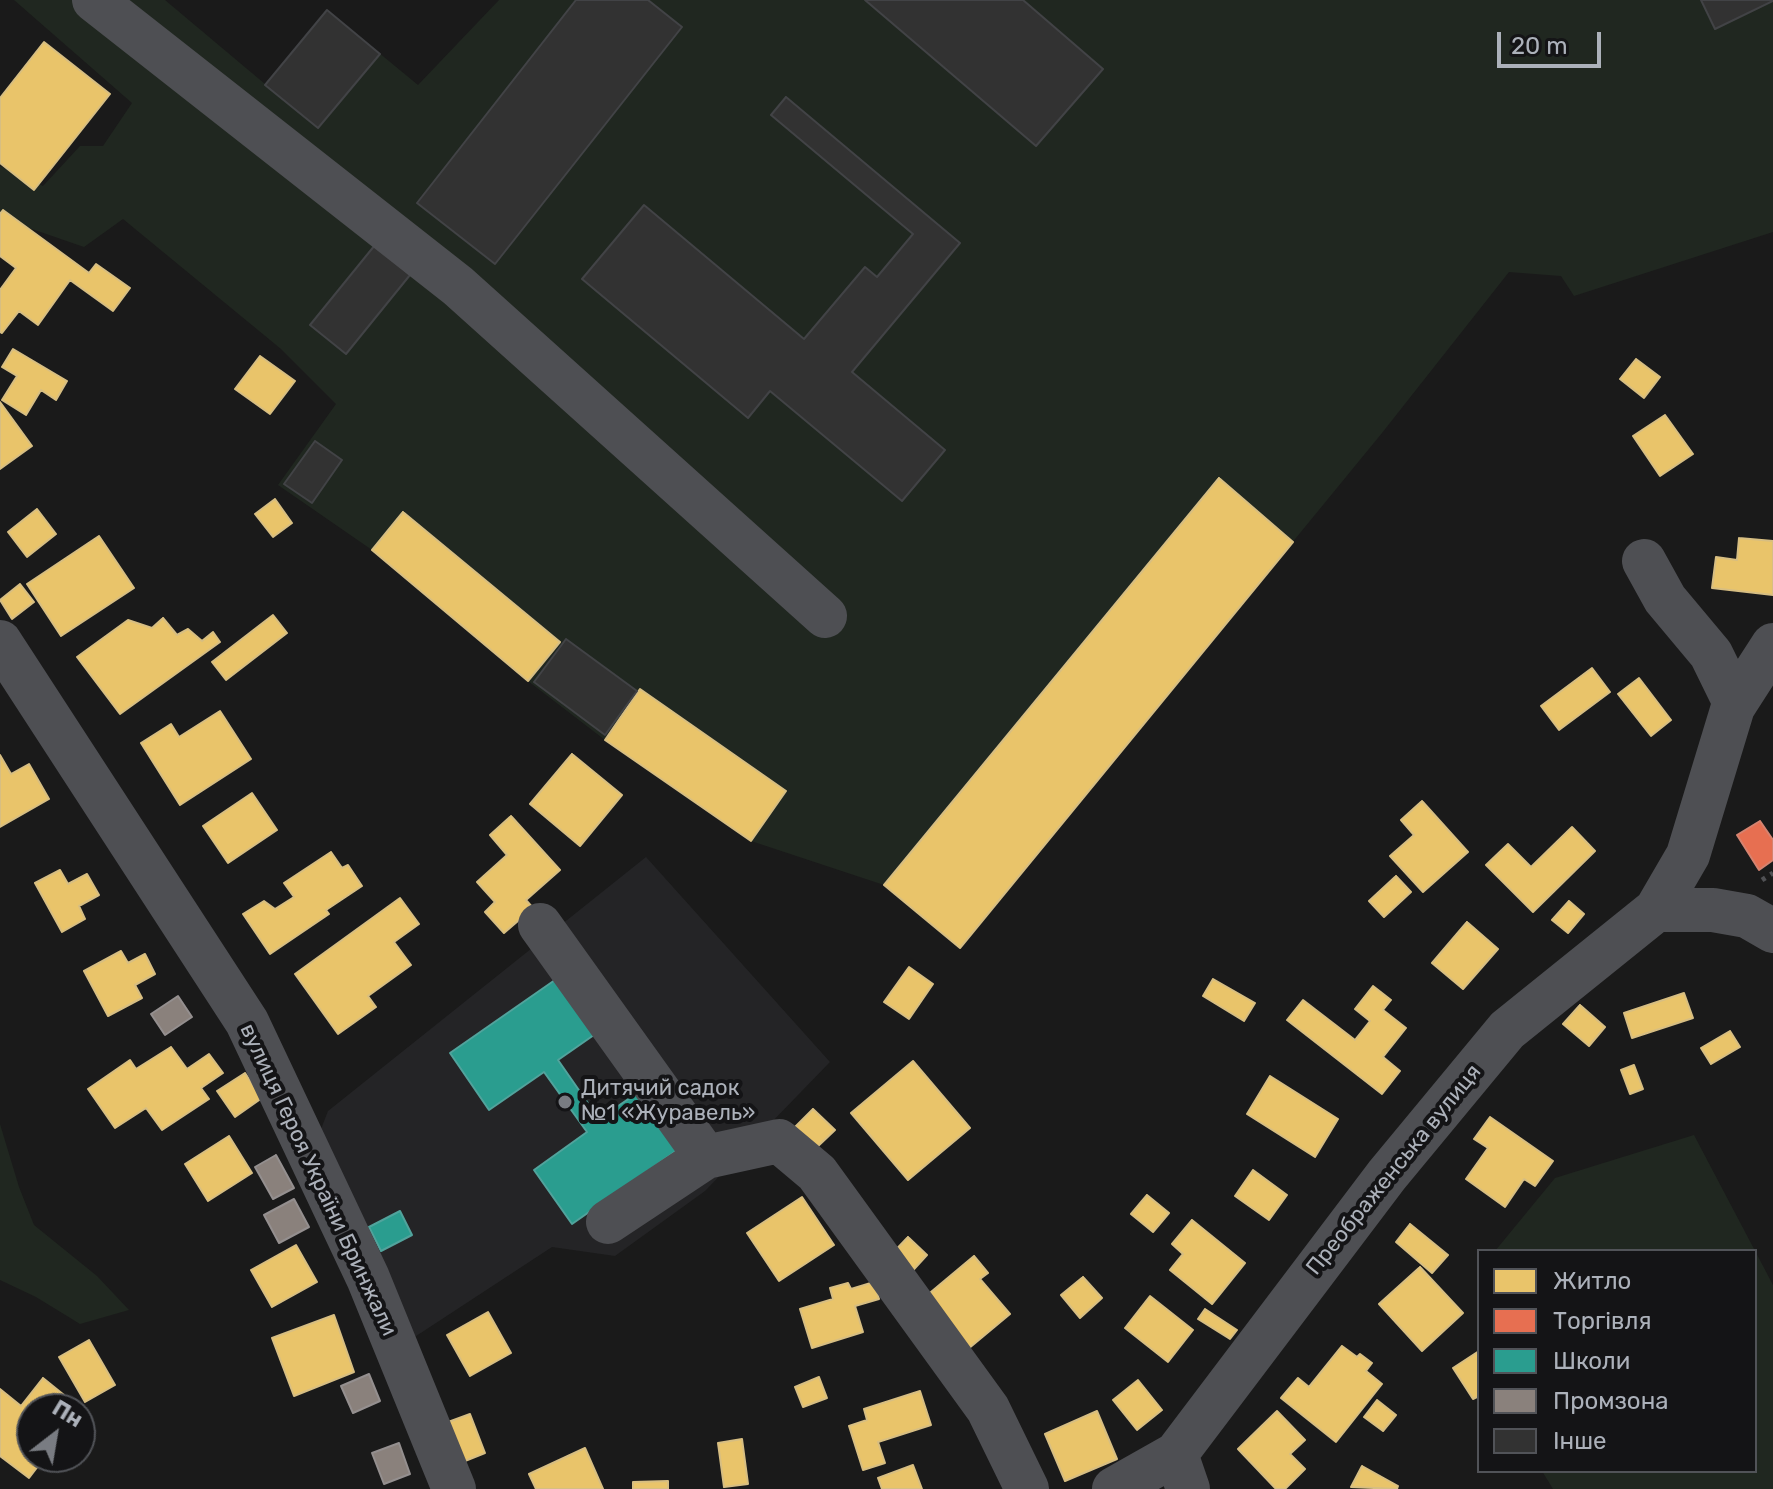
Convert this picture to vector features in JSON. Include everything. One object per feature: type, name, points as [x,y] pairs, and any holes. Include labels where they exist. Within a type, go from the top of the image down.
[{"type":"street","points":[[94,0],[458,286],[825,616]]},
{"type":"street","points":[[1644,561],[1665,599],[1711,654],[1735,703]]},
{"type":"street","name":"вулиця Героя України Бринжали","points":[[0,642],[247,1022],[368,1278],[454,1489]]},
{"type":"street","points":[[1656,910],[1688,855],[1735,703],[1773,645]]},
{"type":"street","points":[[1656,910],[1713,910],[1747,916],[1773,931]]},
{"type":"street","name":"Преображенська вулиця","points":[[1114,1489],[1182,1471],[1387,1175],[1507,1030],[1656,910]]},
{"type":"street","points":[[540,925],[726,1153]]},
{"type":"street","points":[[608,1222],[726,1153],[779,1141],[817,1173],[988,1409],[1027,1489]]},
{"type":"shaded area","points":[[14,0],[165,0],[265,84],[327,10],[418,85],[499,0],[1773,0],[1773,232],[1574,296],[1561,276],[1509,272],[1382,433],[960,948],[884,885],[751,841],[605,740],[528,681],[372,550],[278,485],[336,404],[281,349],[123,219],[84,247],[0,218],[0,166],[43,186],[80,146],[103,146],[132,103]]},
{"type":"shaded area","name":"Дитячий садок №1 «Журавель»","points":[[646,857],[830,1062],[705,1191],[615,1256],[552,1247],[407,1342],[318,1137],[328,1111]]},
{"type":"shaded area","points":[[0,1124],[34,1225],[97,1276],[129,1310],[80,1324],[36,1297],[0,1280]]},
{"type":"shaded area","points":[[1694,1135],[1754,1249],[1497,1249],[1555,1178]]},
{"type":"shaded area","points":[[1757,1255],[1773,1285],[1773,1489],[1553,1489],[1543,1473],[1757,1473]]},
{"type":"building: Житло","points":[[44,42],[110,94],[34,190],[0,163],[0,98]]},
{"type":"building: Житло","points":[[3,210],[89,273],[96,264],[130,288],[113,311],[70,280],[38,325],[19,311],[0,332],[0,290],[16,268],[0,256],[0,214]]},
{"type":"building: Житло","points":[[13,349],[67,381],[56,400],[41,390],[26,415],[2,400],[17,376],[2,367]]},
{"type":"building: Житло","points":[[260,356],[295,381],[270,414],[235,389]]},
{"type":"building: Житло","points":[[1636,359],[1660,377],[1644,398],[1620,379]]},
{"type":"building: Житло","points":[[0,402],[32,446],[0,469]]},
{"type":"building: Житло","points":[[1665,415],[1693,454],[1660,476],[1633,436]]},
{"type":"building: Житло","points":[[1219,478],[1293,542],[960,948],[884,885]]},
{"type":"building: Житло","points":[[275,499],[292,523],[273,537],[255,514]]},
{"type":"building: Житло","points":[[37,509],[56,534],[27,557],[8,532]]},
{"type":"building: Житло","points":[[403,512],[560,642],[528,681],[372,550]]},
{"type":"building: Житло","points":[[99,536],[134,588],[61,636],[27,584]]},
{"type":"building: Житло","points":[[1739,538],[1773,541],[1773,595],[1712,588],[1716,557],[1737,560]]},
{"type":"building: Житло","points":[[20,584],[34,602],[12,619],[0,600]]},
{"type":"building: Житло","points":[[273,615],[287,633],[226,680],[212,662]]},
{"type":"building: Житло","points":[[163,618],[177,635],[188,629],[202,641],[213,632],[220,642],[120,714],[77,657],[128,620],[152,628]]},
{"type":"building: Житло","points":[[1592,668],[1610,692],[1559,730],[1541,706]]},
{"type":"building: Житло","points":[[1639,678],[1671,720],[1651,736],[1618,694]]},
{"type":"building: Житло","points":[[640,689],[786,791],[751,841],[605,740]]},
{"type":"building: Житло","points":[[220,711],[251,759],[180,805],[141,743],[171,724],[179,737]]},
{"type":"building: Житло","points":[[572,754],[622,795],[580,846],[530,804]]},
{"type":"building: Житло","points":[[0,755],[11,774],[29,764],[49,799],[0,827]]},
{"type":"building: Житло","points":[[252,793],[277,830],[228,863],[203,826]]},
{"type":"building: Житло","points":[[1422,801],[1468,852],[1423,892],[1390,856],[1414,835],[1401,820]]},
{"type":"building: Житло","points":[[511,816],[560,870],[526,900],[533,908],[504,933],[485,912],[495,902],[477,882],[507,855],[490,835]]},
{"type":"building: Житло","points":[[1572,827],[1595,851],[1533,912],[1486,865],[1508,844],[1531,867]]},
{"type":"building: Житло","points":[[331,852],[342,868],[348,865],[362,886],[326,910],[329,914],[270,954],[243,914],[264,901],[275,909],[294,897],[284,883]]},
{"type":"building: Житло","points":[[60,870],[68,884],[87,874],[99,895],[79,906],[85,919],[62,932],[35,883]]},
{"type":"building: Житло","points":[[1396,876],[1411,892],[1384,917],[1369,901]]},
{"type":"building: Житло","points":[[400,898],[419,924],[394,942],[411,965],[368,996],[376,1007],[338,1034],[295,974]]},
{"type":"building: Житло","points":[[1569,901],[1584,914],[1568,933],[1552,920]]},
{"type":"building: Житло","points":[[1467,922],[1498,949],[1463,989],[1432,963]]},
{"type":"building: Житло","points":[[121,951],[128,963],[145,954],[155,974],[135,985],[142,998],[108,1016],[84,971]]},
{"type":"building: Житло","points":[[909,967],[933,984],[909,1019],[884,1002]]},
{"type":"building: Житло","points":[[1213,979],[1255,1003],[1244,1021],[1203,996]]},
{"type":"building: Житло","points":[[1373,986],[1391,1000],[1383,1010],[1406,1028],[1383,1057],[1400,1071],[1382,1094],[1287,1020],[1303,1000],[1355,1040],[1370,1021],[1355,1009]]},
{"type":"building: Житло","points":[[1684,993],[1693,1018],[1632,1038],[1624,1013]]},
{"type":"building: Житло","points":[[1580,1005],[1605,1027],[1589,1046],[1563,1024]]},
{"type":"building: Житло","points":[[1730,1031],[1740,1047],[1711,1064],[1701,1048]]},
{"type":"building: Житло","points":[[171,1047],[187,1069],[209,1054],[223,1073],[201,1088],[209,1099],[162,1130],[146,1108],[115,1128],[88,1089],[130,1060],[136,1069]]},
{"type":"building: Житло","points":[[913,1061],[970,1128],[908,1180],[851,1113]]},
{"type":"building: Житло","points":[[1634,1065],[1643,1089],[1630,1094],[1621,1070]]},
{"type":"building: Житло","points":[[245,1073],[262,1098],[235,1117],[217,1091]]},
{"type":"building: Житло","points":[[1270,1076],[1338,1119],[1315,1157],[1247,1114]]},
{"type":"building: Житло","points":[[813,1109],[835,1130],[815,1149],[794,1128]]},
{"type":"building: Житло","points":[[1490,1117],[1553,1161],[1535,1186],[1524,1179],[1505,1207],[1466,1179],[1488,1148],[1474,1139]]},
{"type":"building: Житло","points":[[229,1136],[252,1173],[208,1201],[185,1164]]},
{"type":"building: Житло","points":[[1253,1170],[1287,1195],[1269,1220],[1235,1196]]},
{"type":"building: Житло","points":[[1147,1195],[1169,1213],[1153,1232],[1131,1214]]},
{"type":"building: Житло","points":[[802,1197],[834,1245],[779,1281],[747,1233]]},
{"type":"building: Житло","points":[[1192,1220],[1245,1263],[1212,1304],[1170,1270],[1183,1254],[1172,1244]]},
{"type":"building: Житло","points":[[1410,1224],[1448,1255],[1432,1273],[1396,1242]]},
{"type":"building: Житло","points":[[908,1237],[927,1255],[905,1279],[886,1260]]},
{"type":"building: Житло","points":[[296,1245],[317,1282],[272,1307],[251,1270]]},
{"type":"building: Житло","points":[[974,1256],[988,1273],[980,1279],[1010,1314],[968,1349],[925,1297]]},
{"type":"building: Житло","points":[[1420,1267],[1463,1313],[1422,1351],[1379,1304]]},
{"type":"building: Житло","points":[[1083,1277],[1102,1298],[1080,1318],[1061,1295]]},
{"type":"building: Житло","points":[[874,1282],[879,1299],[855,1306],[863,1332],[812,1348],[800,1309],[833,1299],[830,1288],[848,1283],[851,1289]]},
{"type":"building: Житло","points":[[1150,1296],[1193,1330],[1168,1362],[1125,1328]]},
{"type":"building: Житло","points":[[1205,1309],[1237,1330],[1230,1339],[1198,1319]]},
{"type":"building: Житло","points":[[488,1312],[511,1353],[470,1376],[447,1335]]},
{"type":"building: Житло","points":[[334,1315],[354,1372],[294,1396],[272,1338]]},
{"type":"building: Житло","points":[[89,1340],[115,1385],[96,1396],[96,1393],[80,1393],[59,1357]]},
{"type":"building: Житло","points":[[1342,1346],[1372,1363],[1366,1371],[1382,1384],[1336,1442],[1281,1398],[1298,1378],[1309,1387]]},
{"type":"building: Житло","points":[[1477,1352],[1477,1397],[1473,1399],[1453,1368]]},
{"type":"building: Житло","points":[[819,1377],[827,1398],[803,1407],[795,1387]]},
{"type":"building: Житло","points":[[43,1378],[62,1393],[31,1393]]},
{"type":"building: Житло","points":[[1138,1380],[1162,1410],[1137,1430],[1113,1400]]},
{"type":"building: Житло","points":[[0,1389],[16,1402],[16,1468],[0,1456]]},
{"type":"building: Житло","points":[[920,1391],[931,1425],[878,1442],[885,1463],[863,1470],[849,1426],[867,1420],[864,1409]]},
{"type":"building: Житло","points":[[1377,1400],[1396,1415],[1383,1431],[1364,1417]]},
{"type":"building: Житло","points":[[1097,1411],[1117,1459],[1065,1481],[1045,1434]]},
{"type":"building: Житло","points":[[1277,1411],[1305,1440],[1290,1454],[1305,1469],[1285,1489],[1276,1489],[1238,1449]]},
{"type":"building: Житло","points":[[470,1414],[485,1453],[455,1465],[440,1425]]},
{"type":"building: Житло","points":[[742,1439],[748,1484],[724,1487],[718,1443]]},
{"type":"building: Житло","points":[[585,1448],[603,1489],[536,1489],[529,1474]]},
{"type":"building: Житло","points":[[913,1465],[922,1489],[882,1489],[878,1478]]},
{"type":"building: Житло","points":[[1362,1466],[1398,1486],[1397,1489],[1351,1487]]},
{"type":"building: Житло","points":[[668,1481],[668,1489],[633,1489],[633,1482]]},
{"type":"building: Торгівля","points":[[1760,821],[1773,840],[1773,860],[1759,870],[1737,835]]},
{"type":"building: Школи","points":[[565,973],[604,1028],[558,1060],[599,1119],[646,1087],[686,1144],[572,1224],[534,1170],[587,1132],[544,1072],[489,1110],[450,1053]]},
{"type":"building: Школи","points":[[400,1211],[412,1235],[381,1251],[369,1227]]},
{"type":"building: Промзона","points":[[178,996],[192,1017],[165,1035],[151,1014]]},
{"type":"building: Промзона","points":[[276,1155],[294,1188],[273,1199],[255,1167]]},
{"type":"building: Промзона","points":[[294,1199],[309,1227],[279,1243],[264,1215]]},
{"type":"building: Промзона","points":[[369,1374],[380,1401],[353,1413],[341,1386]]},
{"type":"building: Промзона","points":[[399,1443],[410,1474],[384,1484],[372,1453]]},
{"type":"building: Інше","points":[[576,0],[648,0],[682,27],[495,264],[417,203]]},
{"type":"building: Інше","points":[[865,0],[1023,0],[1103,69],[1036,146]]},
{"type":"building: Інше","points":[[1701,0],[1773,0],[1773,1],[1715,29]]},
{"type":"building: Інше","points":[[327,10],[380,54],[318,128],[265,85]]},
{"type":"building: Інше","points":[[786,97],[960,243],[852,372],[945,450],[902,501],[770,391],[748,418],[582,279],[644,205],[804,339],[865,267],[877,277],[913,234],[771,115]]},
{"type":"building: Інше","points":[[375,245],[410,275],[346,354],[310,325]]},
{"type":"building: Інше","points":[[315,441],[342,460],[312,503],[284,484]]},
{"type":"building: Інше","points":[[566,639],[637,691],[605,735],[534,682]]},
{"type":"place","name":"Дитячий садок №1 «Журавель»","points":[[565,1102]]}]
